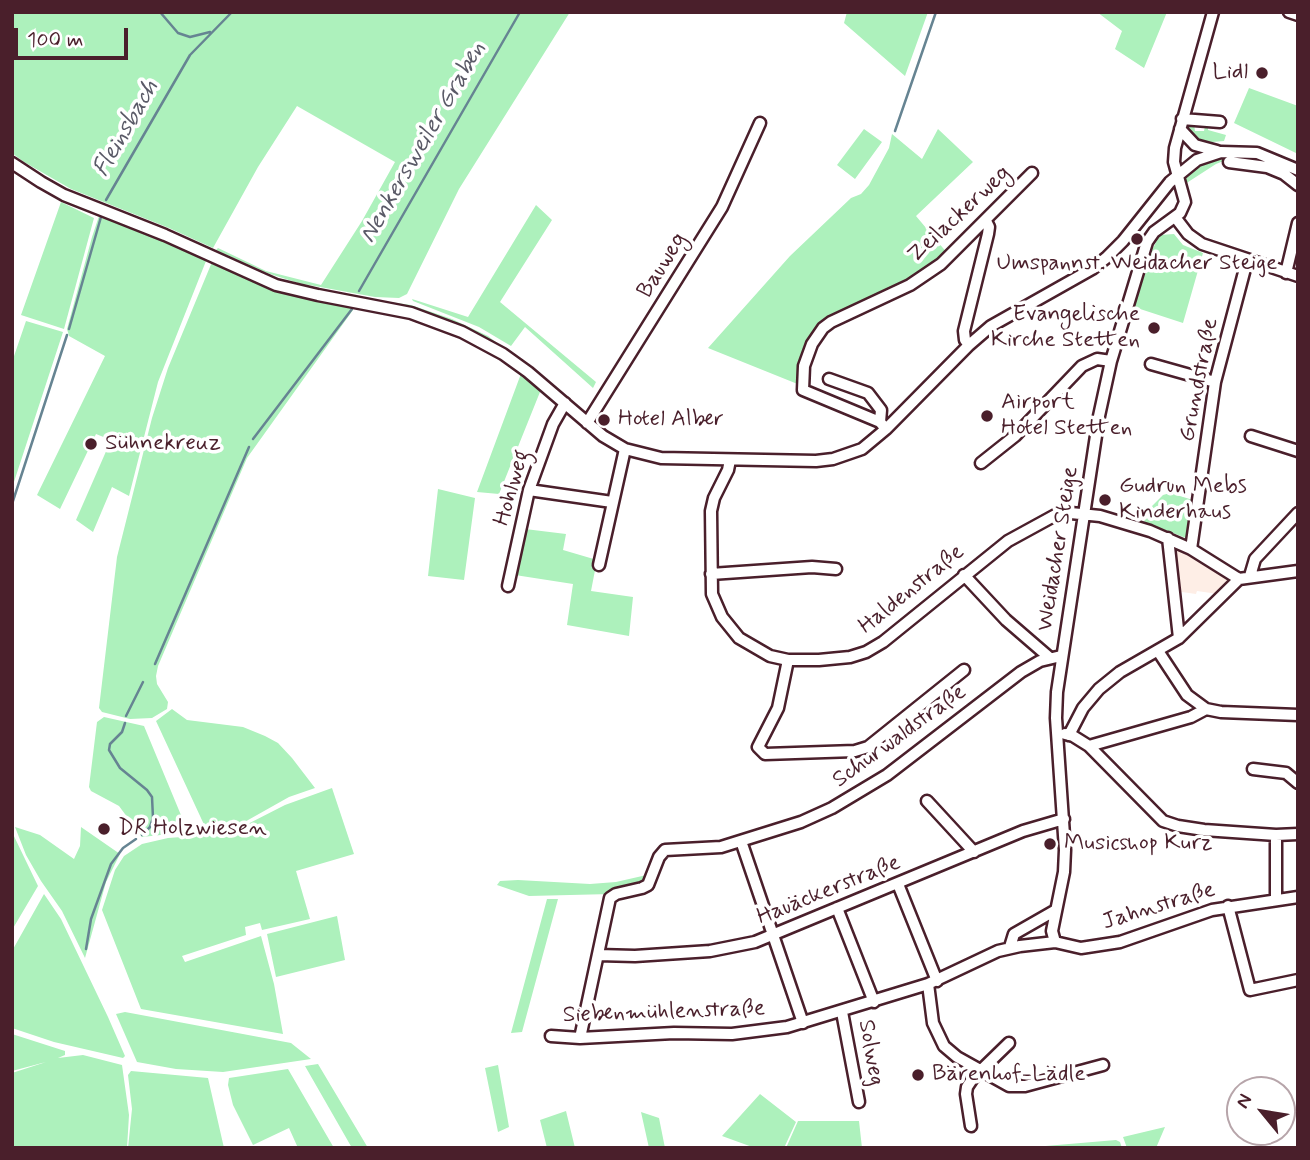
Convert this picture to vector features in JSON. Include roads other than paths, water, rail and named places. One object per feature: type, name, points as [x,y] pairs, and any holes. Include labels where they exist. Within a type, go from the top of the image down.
[{"type":"street","points":[[1213,12],[1174,156],[1185,202],[1175,217],[1195,240],[1247,261],[1298,276]]},
{"type":"street","points":[[1289,12],[1298,15]]},
{"type":"street","points":[[1181,124],[1220,122]]},
{"type":"street","name":"Bauweg","points":[[587,423],[722,207],[760,123]]},
{"type":"street","points":[[1181,124],[1195,145],[1221,152],[1257,153],[1298,169]]},
{"type":"street","points":[[12,163],[65,195],[165,235],[276,285],[411,313],[462,332],[528,372],[603,436],[625,449],[661,458],[730,460],[833,459],[862,449],[883,425],[969,345],[1015,311],[1080,276],[1106,258],[1177,176],[1197,160],[1221,152]]},
{"type":"street","points":[[1229,162],[1267,167],[1284,174],[1298,185]]},
{"type":"street","name":"Zeilackerweg","points":[[883,425],[803,390],[811,344],[823,328],[841,316],[894,293],[922,277],[958,250],[1032,173]]},
{"type":"street","name":"Weidacher Steige","points":[[1055,942],[1052,931],[1064,872],[1057,692],[1083,513],[1111,361],[1147,242],[1154,232],[1175,217]]},
{"type":"street","points":[[969,345],[965,341],[964,331],[988,234],[989,227],[986,222]]},
{"type":"street","points":[[1286,272],[1298,223]]},
{"type":"street","name":"Grundstraße","points":[[1191,549],[1214,382],[1247,261]]},
{"type":"street","points":[[981,463],[1015,436],[1082,366],[1097,359],[1111,361]]},
{"type":"street","points":[[1151,364],[1214,382]]},
{"type":"street","points":[[829,379],[868,393],[881,410],[883,425]]},
{"type":"street","name":"Hohlweg","points":[[508,586],[529,490],[553,424],[565,403]]},
{"type":"street","points":[[1251,436],[1298,450]]},
{"type":"street","points":[[599,565],[625,449]]},
{"type":"street","name":"Haldenstraße","points":[[730,460],[711,511],[712,594],[727,624],[739,638],[754,649],[788,660],[850,657],[866,652],[883,642],[1008,541],[1054,515],[1083,513]]},
{"type":"street","points":[[529,490],[612,502]]},
{"type":"street","points":[[1083,513],[1168,538],[1239,579]]},
{"type":"street","points":[[1250,576],[1255,559],[1298,513]]},
{"type":"street","points":[[1168,538],[1179,638]]},
{"type":"street","points":[[711,574],[812,567],[836,569]]},
{"type":"street","points":[[1069,734],[1083,708],[1099,689],[1120,672],[1179,638],[1239,579],[1298,571]]},
{"type":"street","points":[[964,575],[1006,620],[1050,658]]},
{"type":"street","points":[[1158,651],[1187,695],[1206,709],[1298,715]]},
{"type":"street","name":"Schurwaldstraße","points":[[598,955],[612,896],[648,885],[659,856],[665,850],[712,849],[810,818],[860,792],[898,767],[1021,672],[1050,658],[1061,656]]},
{"type":"street","points":[[788,660],[778,708],[758,747],[765,754],[855,751],[868,747],[964,670]]},
{"type":"street","points":[[1089,746],[1191,717],[1206,709]]},
{"type":"street","points":[[1057,734],[1069,734],[1089,746],[1163,821],[1204,830],[1298,834]]},
{"type":"street","points":[[1253,769],[1286,773],[1298,783]]},
{"type":"street","points":[[926,801],[974,852]]},
{"type":"street","name":"Hauäckerstraße","points":[[598,955],[635,956],[744,946],[1035,826],[1064,819]]},
{"type":"street","points":[[1276,835],[1276,900]]},
{"type":"street","points":[[741,841],[803,1023]]},
{"type":"street","points":[[898,884],[932,982],[933,1023],[944,1046],[957,1057],[1009,1086],[1016,1087],[1103,1065]]},
{"type":"street","name":"Jahnstraße","points":[[1010,947],[1055,942],[1080,948],[1120,942],[1228,906],[1298,897]]},
{"type":"street","points":[[1228,906],[1251,990],[1298,980]]},
{"type":"street","points":[[837,908],[874,1002]]},
{"type":"street","points":[[1010,947],[1014,934],[1056,911]]},
{"type":"street","name":"Siebenmühlenstraße","points":[[551,1036],[580,1038],[764,1031],[803,1023],[900,994],[1010,947]]},
{"type":"street","points":[[580,1038],[598,955]]},
{"type":"street","name":"Solweg","points":[[842,1012],[859,1102]]},
{"type":"street","points":[[971,1126],[967,1087],[980,1070],[1009,1043]]},
{"type":"waterway","points":[[160,12],[178,33],[190,37],[210,32]]},
{"type":"waterway","name":"Fleinsbach","points":[[106,200],[190,55],[232,12]]},
{"type":"waterway","name":"Nenkersweiler Graben","points":[[359,291],[520,12]]},
{"type":"waterway","points":[[895,131],[936,12]]},
{"type":"waterway","name":"Fleinsbach","points":[[69,329],[101,217]]},
{"type":"waterway","name":"Nenkersweiler Graben","points":[[253,439],[352,309]]},
{"type":"waterway","name":"Fleinsbach","points":[[12,504],[67,335]]},
{"type":"waterway","name":"Nenkersweiler Graben","points":[[155,664],[249,447]]},
{"type":"waterway","name":"Nenkersweiler Graben","points":[[126,716],[143,682]]},
{"type":"waterway","name":"Nenkersweiler Graben","points":[[125,723],[122,732],[110,744],[109,750],[120,768],[152,797],[153,818],[150,827],[142,835]]},
{"type":"waterway","name":"Nenkersweiler Graben","points":[[86,949],[91,919],[111,864],[123,848],[136,839]]},
{"type":"place","name":"Lidl","points":[[1262,73]]},
{"type":"place","name":"Umspannst. Weidacher Steige","points":[[1137,239]]},
{"type":"place","name":"Evangelische Kirche Stetten","points":[[1154,328]]},
{"type":"place","name":"Airport Hotel Stetten","points":[[987,416]]},
{"type":"place","name":"Hotel Alber","points":[[604,420]]},
{"type":"place","name":"Sühnekreuz","points":[[91,444]]},
{"type":"place","name":"Gudrun Mebs Kinderhaus","points":[[1105,500]]},
{"type":"place","name":"DR Holzwiesen","points":[[104,829]]},
{"type":"place","name":"Musicshop Kurz","points":[[1050,844]]},
{"type":"place","name":"Bärenhof-Lädle","points":[[918,1075]]}]
